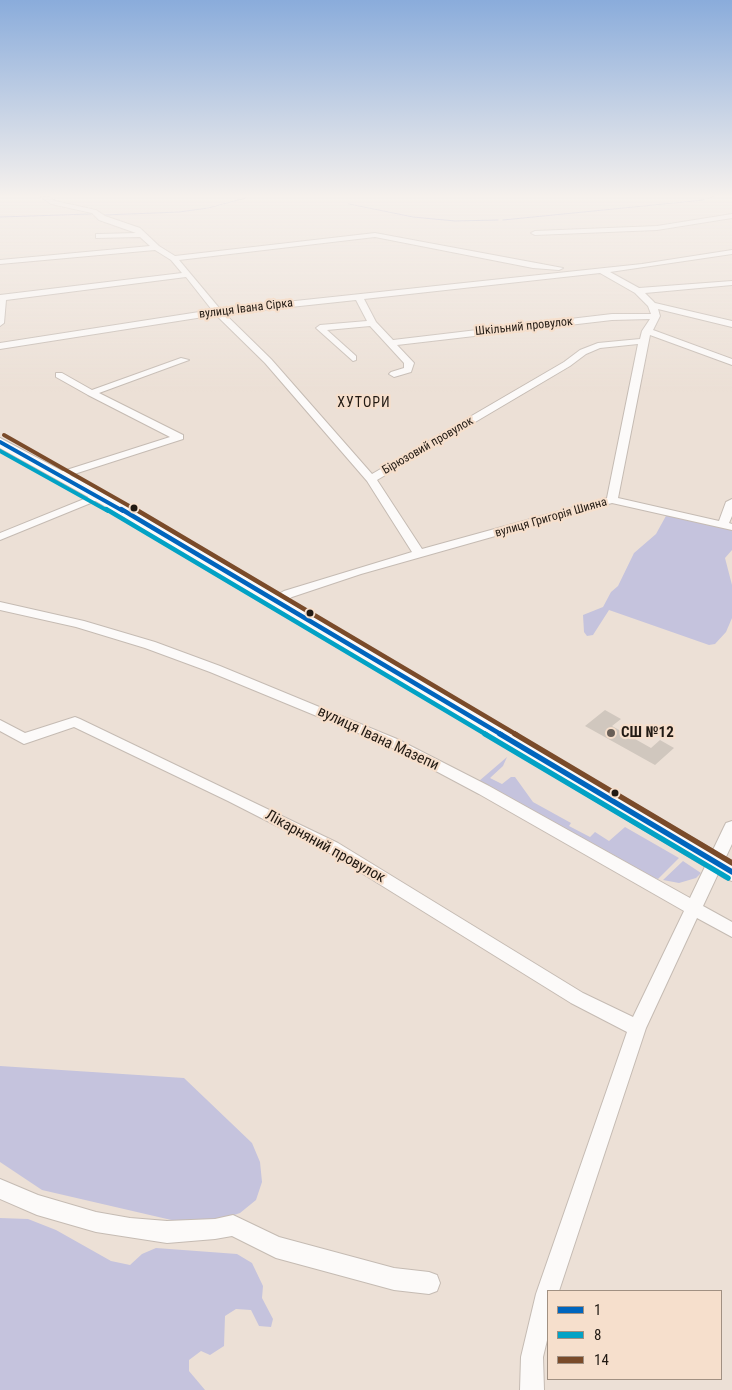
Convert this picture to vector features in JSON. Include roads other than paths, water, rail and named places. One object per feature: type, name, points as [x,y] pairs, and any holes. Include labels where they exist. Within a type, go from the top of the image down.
[{"type":"highway","points":[[0,442],[99,496],[274,602],[724,867]]},
{"type":"street","name":"Бірюзовий провулок","points":[[177,262],[186,276],[218,312],[268,361],[371,479],[568,364],[582,352],[598,346],[645,336]]},
{"type":"street","points":[[512,262],[580,272]]},
{"type":"street","name":"вулиця Івана Сірка","points":[[0,346],[218,312],[674,262]]},
{"type":"street","points":[[533,266],[544,276]]},
{"type":"street","points":[[601,270],[638,291],[652,305],[656,316]]},
{"type":"street","points":[[0,323],[1,298],[186,276]]},
{"type":"street","points":[[638,291],[727,284],[732,289]]},
{"type":"street","points":[[358,296],[372,323],[392,343],[410,366],[403,372],[394,374]]},
{"type":"street","points":[[652,305],[732,324]]},
{"type":"street","name":"вулиця Григорія Шияна","points":[[274,602],[288,594],[340,577],[612,500],[645,336],[656,316]]},
{"type":"street","name":"Шкільний провулок","points":[[392,343],[612,317],[656,316]]},
{"type":"street","points":[[353,358],[320,328],[372,323]]},
{"type":"street","points":[[645,336],[732,362]]},
{"type":"street","points":[[91,392],[184,360]]},
{"type":"street","points":[[59,376],[179,437],[61,475]]},
{"type":"street","points":[[371,479],[419,554]]},
{"type":"street","points":[[0,537],[99,496]]},
{"type":"street","points":[[612,500],[727,526],[732,502]]},
{"type":"street","name":"вулиця Івана Мазепи","points":[[0,606],[79,624],[150,644],[231,675],[392,742],[484,790],[732,930]]},
{"type":"street","name":"Лікарняний провулок","points":[[0,725],[24,739],[75,722],[224,792],[332,847],[569,994],[637,1028]]},
{"type":"street","points":[[548,1290],[637,1028],[694,909],[724,867],[732,827]]},
{"type":"street","points":[[4,1193],[96,1222],[130,1228],[168,1232],[215,1229],[233,1225],[276,1247],[394,1279],[429,1283]]},
{"type":"street","points":[[532,1390],[532,1357],[547,1294]]},
{"type":"place","name":"СШ №12","points":[[611,733]]},
{"type":"district","name":"ХУТОРИ","points":[[364,403]]}]
